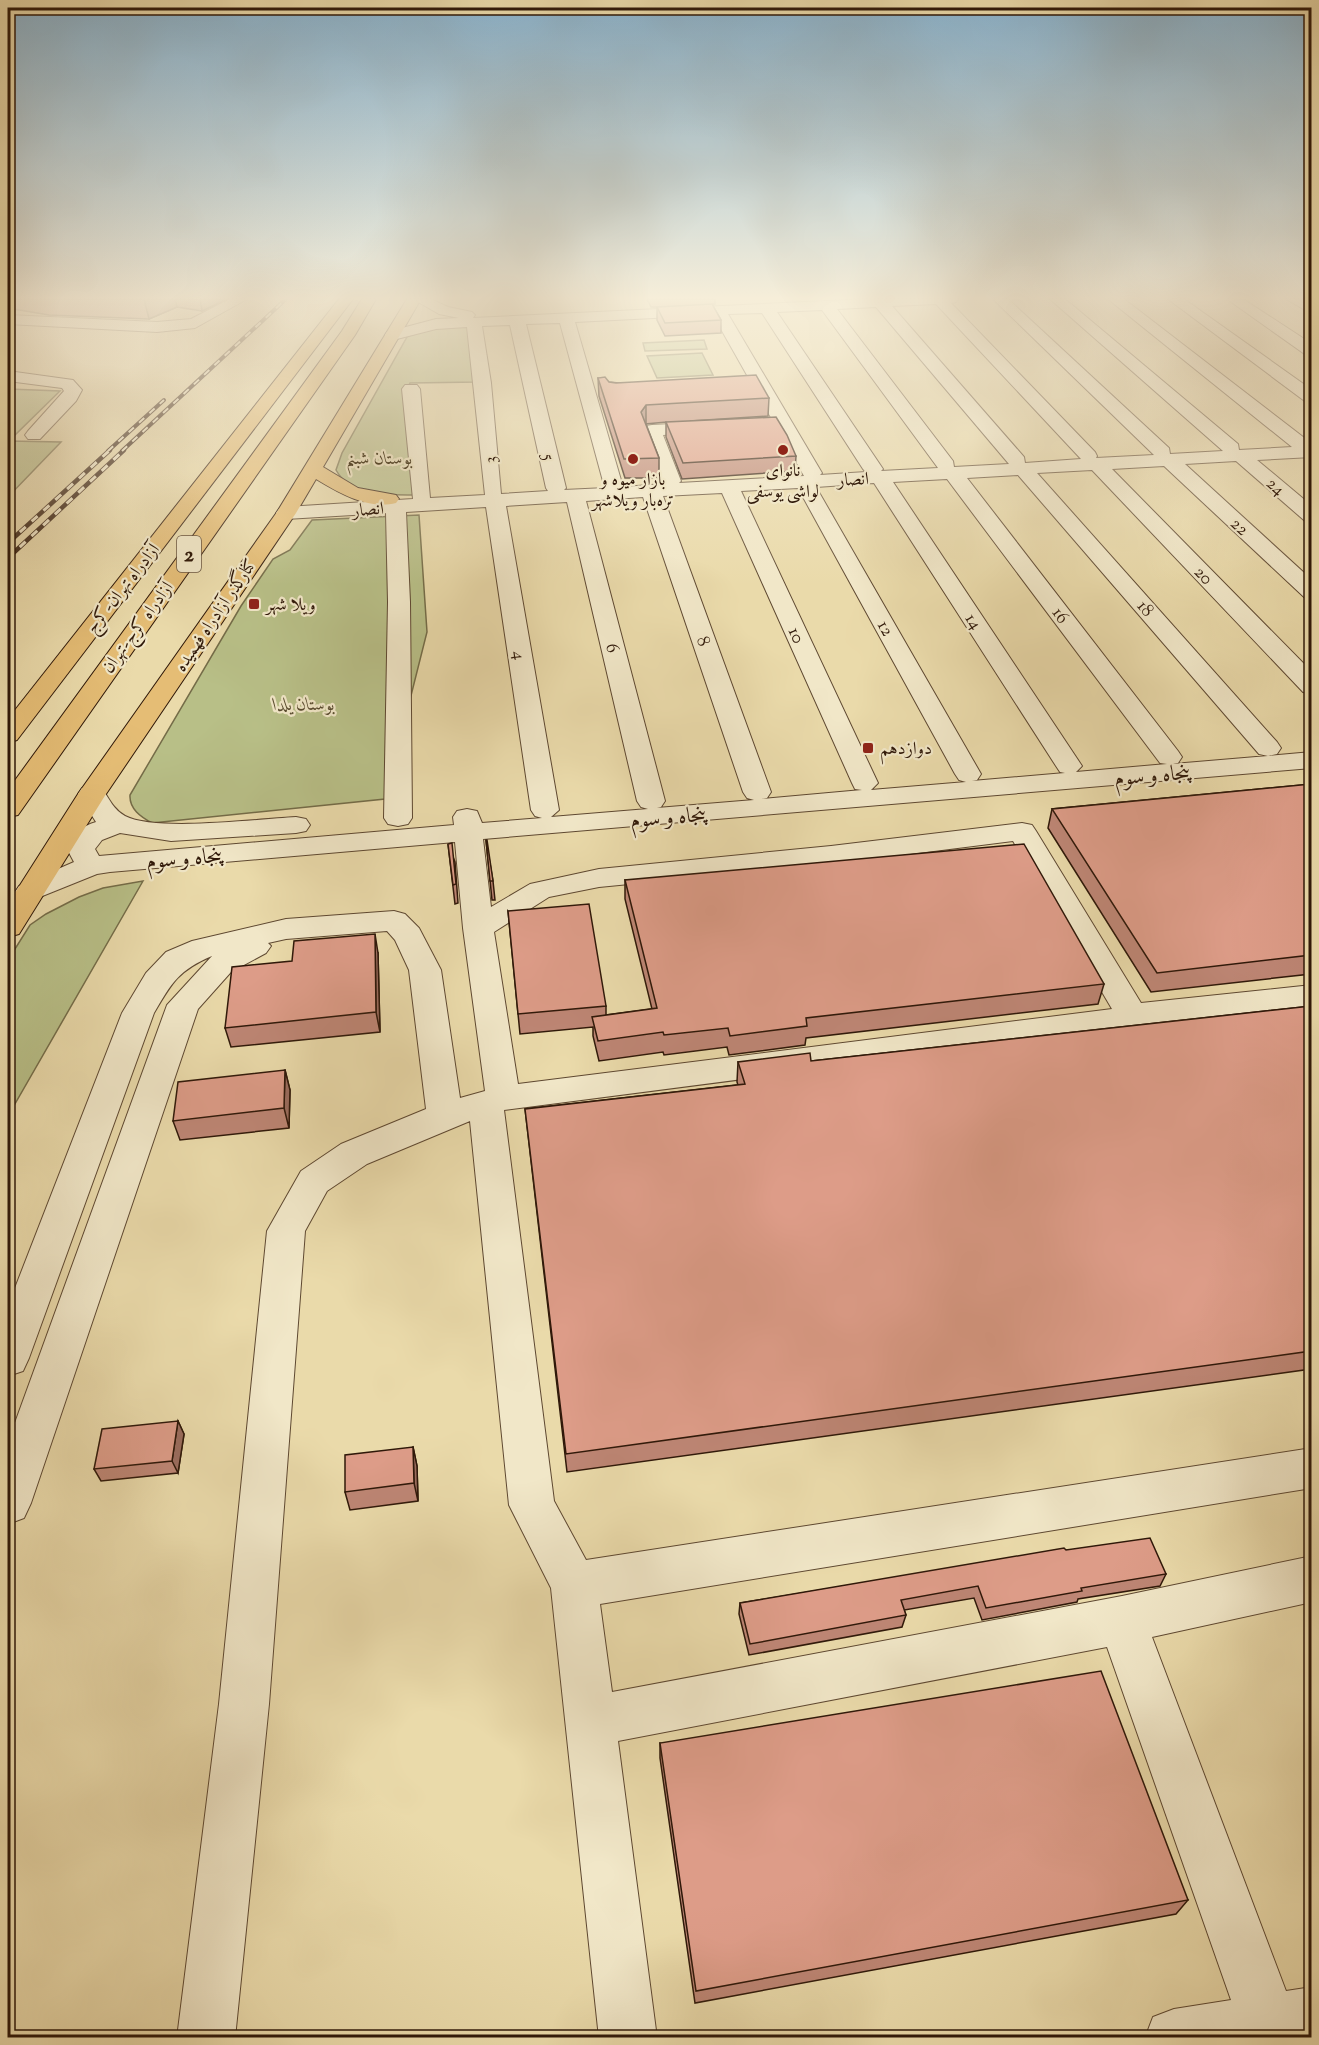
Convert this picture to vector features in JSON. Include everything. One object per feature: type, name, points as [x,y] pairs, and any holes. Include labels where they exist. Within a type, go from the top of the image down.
[{"type":"main road","name":"آزادراه تهران-کرج","points":[[8,735],[271,394]]},
{"type":"main road","name":"آزادراه کرج-تهران","points":[[8,809],[304,394]]},
{"type":"main road","name":"کنارگذر آزادراه فهمیده","points":[[8,927],[92,794],[289,508],[357,394]]},
{"type":"main road","points":[[312,468],[352,493],[392,503]]},
{"type":"street","points":[[34,435],[71,394]]},
{"type":"street","points":[[412,394],[421,497]]},
{"type":"street","name":"3","points":[[484,394],[494,496]]},
{"type":"street","name":"5","points":[[538,394],[565,492]]},
{"type":"street","points":[[588,394],[614,485]]},
{"type":"street","name":"12","points":[[767,394],[808,477],[968,774]]},
{"type":"street","name":"14","points":[[824,394],[1069,766]]},
{"type":"street","name":"16","points":[[895,394],[1169,757]]},
{"type":"street","name":"18","points":[[959,394],[1268,748]]},
{"type":"street","name":"20","points":[[1030,394],[1311,687]]},
{"type":"street","name":"22","points":[[1101,394],[1311,592]]},
{"type":"street","name":"24","points":[[1169,394],[1311,516]]},
{"type":"street","points":[[1239,394],[1309,449]]},
{"type":"street","points":[[759,424],[783,423]]},
{"type":"street","name":"8","points":[[735,426],[651,430],[661,486],[757,792]]},
{"type":"street","name":"انصار","points":[[289,508],[1309,449]]},
{"type":"street","name":"انصار","points":[[565,492],[614,485],[729,486],[808,477]]},
{"type":"street","name":"10","points":[[729,486],[865,783]]},
{"type":"street","name":"6","points":[[565,492],[651,801]]},
{"type":"street","name":"انصار","points":[[392,503],[421,497],[494,496]]},
{"type":"street","name":"4","points":[[494,496],[545,810]]},
{"type":"street","points":[[392,503],[399,602],[398,818]]},
{"type":"street","name":"پنجاه و سوم","points":[[92,794],[106,816],[120,825],[171,833],[398,818],[468,825],[545,810],[1311,745]]},
{"type":"street","name":"پنجاه و سوم","points":[[30,892],[90,866],[468,825],[1311,760]]},
{"type":"street","points":[[90,866],[81,849],[85,838],[99,828],[120,825]]},
{"type":"street","points":[[468,825],[532,1505],[574,1585],[628,2037]]},
{"type":"street","points":[[478,928],[540,890],[599,878],[831,855],[1022,831],[1132,1015]]},
{"type":"street","points":[[8,1358],[138,1012],[157,980],[177,959],[203,948],[286,929],[394,921],[408,935],[425,970],[446,1116]]},
{"type":"street","points":[[8,1503],[183,1005],[220,964],[260,944],[350,924]]},
{"type":"street","points":[[206,2037],[244,1704],[286,1231],[314,1180],[354,1154],[446,1116],[494,1101],[1107,1021],[1132,1015],[1311,996]]},
{"type":"street","points":[[574,1585],[1311,1468]]},
{"type":"street","points":[[591,1721],[1122,1620],[1311,1579]]},
{"type":"street","points":[[1122,1620],[1290,2020],[1174,2037]]},
{"type":"green space","points":[[8,394],[56,394],[14,436],[8,436]]},
{"type":"green space","name":"بوستان شبنم","points":[[375,394],[406,394],[415,495],[371,493],[351,485],[336,470],[342,453]]},
{"type":"green space","points":[[8,441],[61,442],[8,497]]},
{"type":"green space","name":"بوستان یلدا","points":[[419,515],[427,632],[385,799],[152,823],[136,812],[131,804],[130,795],[241,606],[273,559],[290,550],[312,520]]},
{"type":"green space","points":[[143,881],[8,1116],[8,960],[30,925],[46,914],[103,888]]},
{"type":"building","points":[[603,394],[767,394],[769,398],[646,405],[641,412],[659,458],[624,459]]},
{"type":"building","points":[[776,417],[796,456],[683,463],[666,422]]},
{"type":"building","points":[[1311,784],[1311,955],[1157,973],[1052,809]]},
{"type":"building","points":[[487,840],[493,881],[490,881]]},
{"type":"building","points":[[452,843],[456,884],[453,885],[448,844]]},
{"type":"building","points":[[1024,844],[1104,984],[806,1018],[807,1026],[730,1036],[728,1028],[664,1035],[663,1032],[598,1041],[592,1017],[657,1008],[625,880]]},
{"type":"building","points":[[589,904],[606,1006],[518,1014],[508,911]]},
{"type":"building","points":[[375,934],[376,1012],[225,1028],[232,967],[292,961],[294,941]]},
{"type":"building","points":[[1311,1006],[1311,1351],[566,1454],[525,1109],[745,1084],[738,1062],[810,1053],[811,1061]]},
{"type":"building","points":[[285,1070],[284,1108],[173,1121],[178,1082]]},
{"type":"building","points":[[178,1421],[172,1461],[94,1469],[102,1429]]},
{"type":"building","points":[[413,1447],[414,1483],[345,1492],[345,1455]]},
{"type":"building","points":[[1150,1538],[1166,1574],[1081,1588],[1082,1591],[986,1608],[978,1586],[901,1600],[906,1615],[750,1644],[740,1603],[1064,1548],[1066,1550]]},
{"type":"building","points":[[1101,1671],[1188,1900],[696,1991],[660,1743]]},
{"type":"railway","points":[[122,451],[183,394]]},
{"type":"railway","points":[[108,451],[164,400]]},
{"type":"railway","points":[[8,543],[110,450]]},
{"type":"railway","points":[[8,558],[124,450]]},
{"type":"place","name":"نانوای لواشی یوسفی","points":[[783,450]]},
{"type":"place","name":"بازار میوه و تره‌بار ویلاشهر","points":[[633,459]]},
{"type":"place","name":"ویلا شهر","points":[[254,604]]},
{"type":"place","name":"دوازدهم","points":[[868,748]]}]
